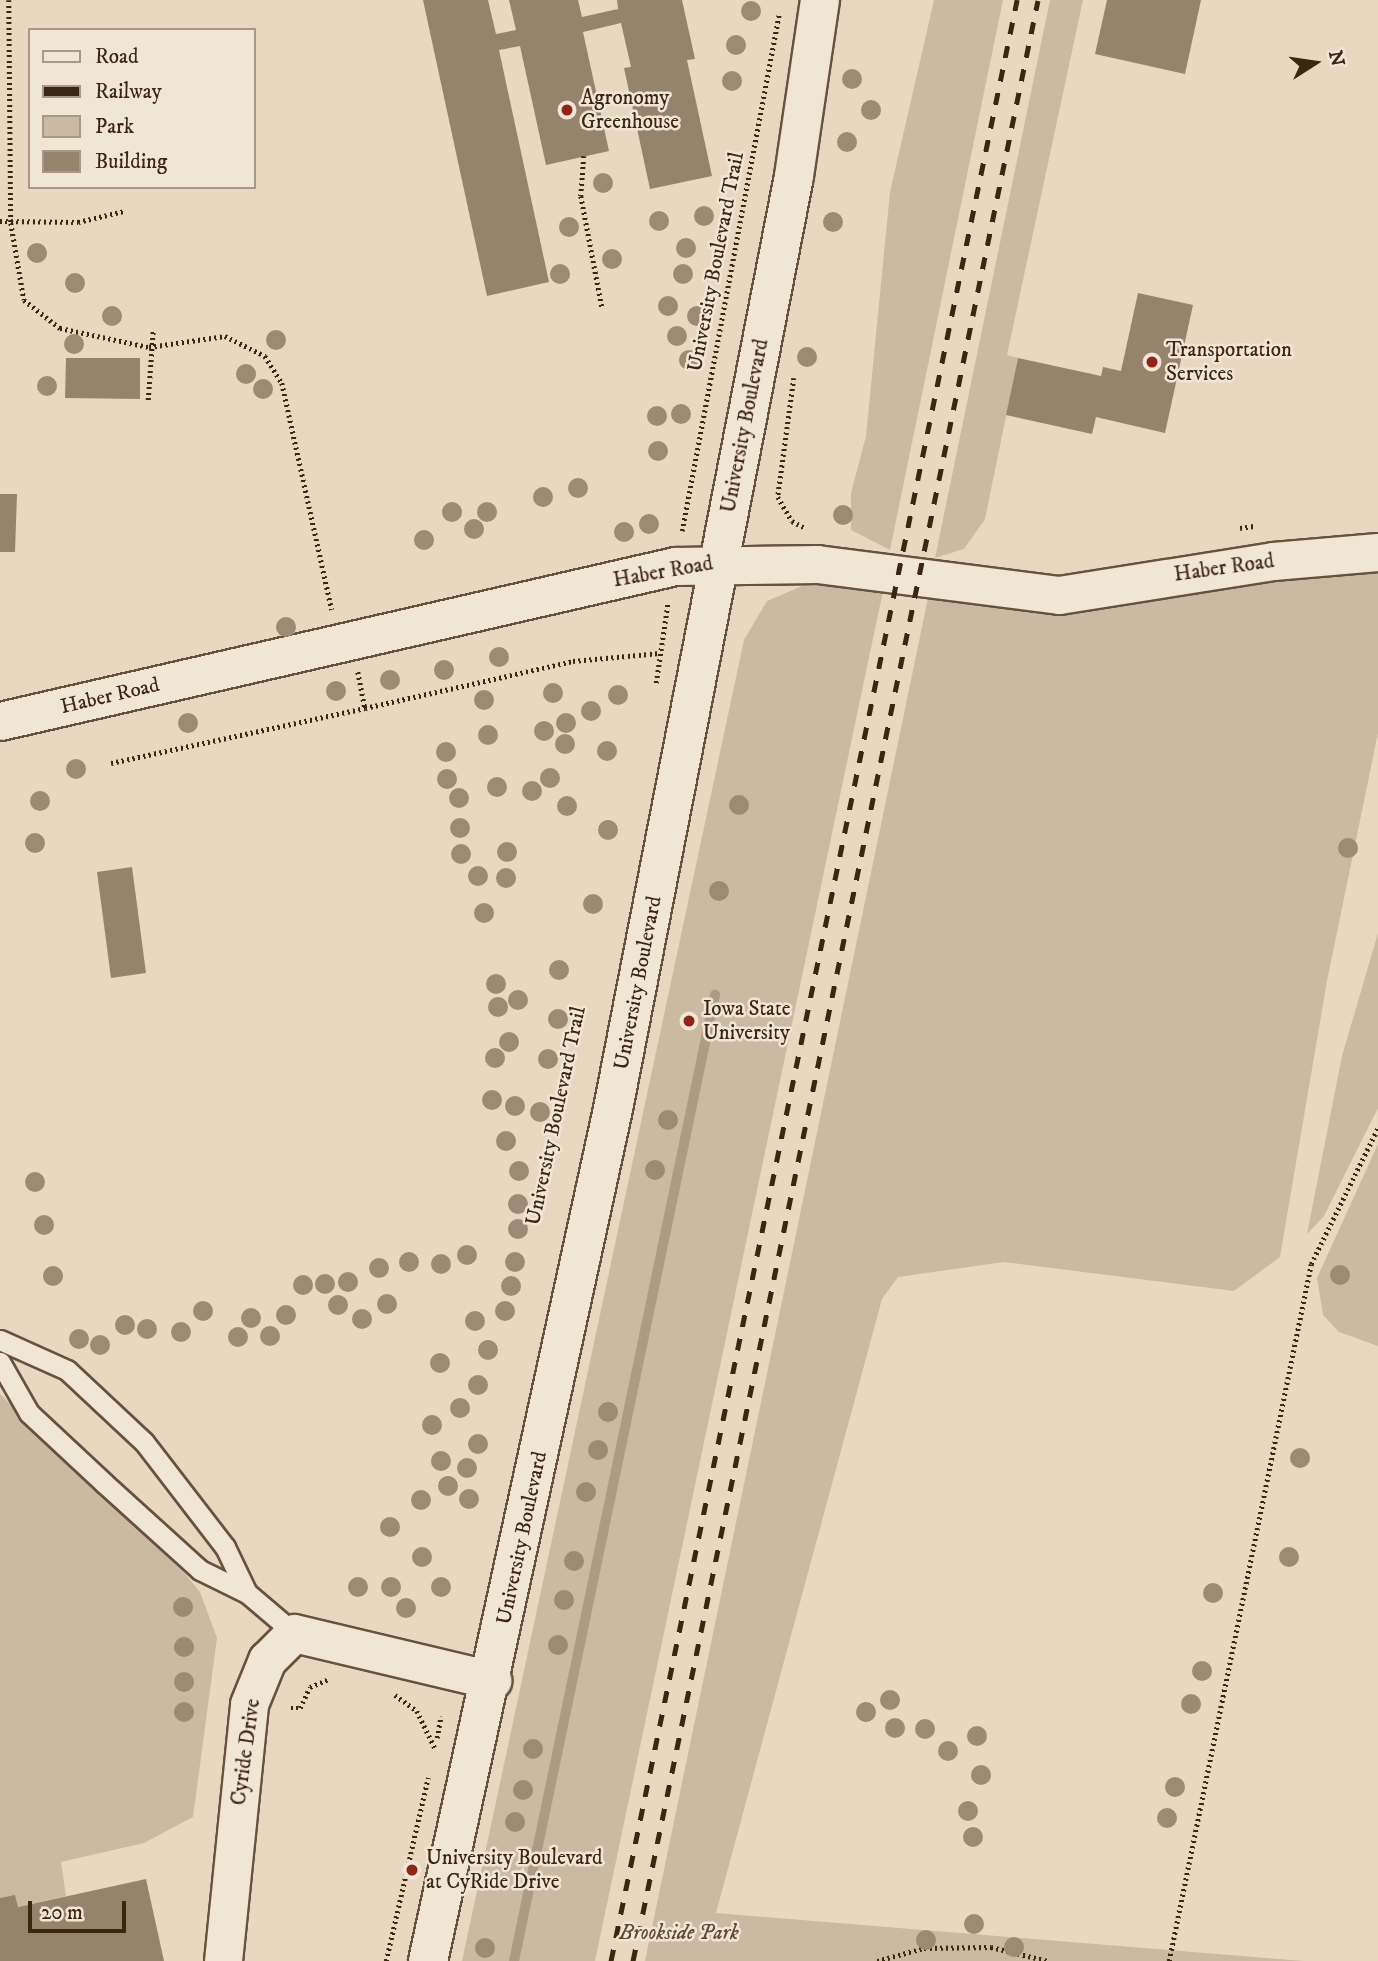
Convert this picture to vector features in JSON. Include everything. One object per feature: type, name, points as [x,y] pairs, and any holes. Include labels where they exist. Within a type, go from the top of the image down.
[{"type":"main road","name":"University Boulevard","points":[[428,1961],[492,1680],[614,1109],[794,176],[820,0]]},
{"type":"street","name":"Haber Road","points":[[0,721],[718,562],[817,564],[1059,595],[1285,559],[1378,552]]},
{"type":"street","points":[[294,1633],[492,1680]]},
{"type":"street","name":"Cyride Drive","points":[[223,1961],[248,1704],[267,1660],[294,1633]]},
{"type":"lane","points":[[0,1340],[68,1370],[144,1442],[225,1547],[247,1593]]},
{"type":"lane","points":[[0,1362],[29,1413],[104,1483],[200,1570],[247,1593],[294,1633]]},
{"type":"path","points":[[9,0],[11,223],[18,280],[38,317],[60,328],[149,347],[225,336],[265,356],[282,383],[335,623]]},
{"type":"path","name":"University Boulevard Trail","points":[[682,529],[780,5]]},
{"type":"path","points":[[584,156],[580,196],[603,307]]},
{"type":"path","points":[[0,221],[78,222],[124,211]]},
{"type":"path","points":[[148,400],[149,347],[153,331]]},
{"type":"path","points":[[796,367],[777,476],[779,501],[792,520],[810,531]]},
{"type":"path","points":[[771,499],[779,501]]},
{"type":"path","points":[[655,695],[661,640]]},
{"type":"path","points":[[111,763],[573,661],[660,653]]},
{"type":"path","points":[[355,658],[365,708]]},
{"type":"path","points":[[1170,1961],[1311,1265],[1378,1128]]},
{"type":"path","points":[[291,1707],[300,1708],[303,1695],[321,1680],[338,1678]]},
{"type":"path","points":[[380,1690],[416,1711],[435,1748]]},
{"type":"path","points":[[432,1761],[438,1733]]},
{"type":"path","points":[[386,1961],[429,1775]]},
{"type":"path","points":[[877,1961],[925,1948],[977,1947],[1048,1961]]},
{"type":"green space","points":[[934,0],[1003,0],[890,550],[851,530],[851,493],[866,436],[890,192]]},
{"type":"green space","points":[[1050,0],[1083,0],[1007,355],[1018,358],[985,519],[964,549],[935,558]]},
{"type":"green space","name":"Brookside Park","points":[[1378,569],[1378,733],[1327,981],[1280,1257],[1234,1291],[1004,1262],[898,1277],[882,1299],[716,1913],[1304,1961],[645,1961],[928,598],[1042,611],[1268,575]]},
{"type":"green space","points":[[814,581],[883,591],[595,1961],[462,1961],[744,640],[767,601]]},
{"type":"green space","points":[[1378,933],[1378,1108],[1324,1216],[1307,1234],[1342,1056]]},
{"type":"green space","points":[[1378,1144],[1378,1346],[1339,1332],[1323,1315],[1317,1278]]},
{"type":"green space","points":[[0,1394],[185,1574],[200,1592],[217,1638],[193,1817],[144,1843],[61,1862],[66,1896],[18,1907],[0,1898]]},
{"type":"building","name":"Agronomy Greenhouse","points":[[423,0],[488,0],[496,34],[516,30],[509,0],[578,0],[582,17],[618,9],[617,0],[682,0],[695,59],[687,60],[712,176],[650,189],[624,68],[631,67],[621,23],[583,32],[609,151],[546,165],[520,46],[499,50],[549,282],[487,296]]},
{"type":"building","points":[[1107,0],[1201,0],[1185,74],[1095,54]]},
{"type":"building","name":"Transportation Services","points":[[1138,293],[1193,305],[1165,433],[1096,417],[1092,434],[1006,415],[1018,358],[1101,376],[1103,367],[1121,371]]},
{"type":"building","points":[[66,358],[140,358],[140,399],[65,398]]},
{"type":"building","points":[[0,494],[17,494],[15,552],[0,552]]},
{"type":"building","points":[[132,867],[146,973],[111,978],[97,872]]},
{"type":"building","points":[[146,1879],[164,1961],[0,1961],[0,1898],[15,1895],[18,1907]]},
{"type":"waterway","points":[[514,1961],[715,995]]},
{"type":"railway","points":[[611,1961],[1017,0]]},
{"type":"railway","points":[[633,1961],[1038,0]]},
{"type":"place","name":"Agronomy Greenhouse","points":[[567,110]]},
{"type":"place","name":"Transportation Services","points":[[1152,362]]},
{"type":"place","name":"Iowa State University","points":[[689,1021]]},
{"type":"place","name":"University Boulevard at CyRide Drive","points":[[412,1870]]}]
